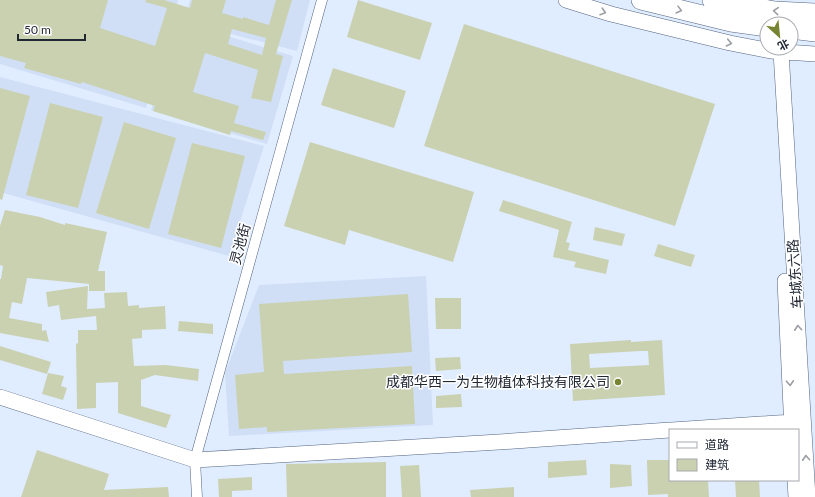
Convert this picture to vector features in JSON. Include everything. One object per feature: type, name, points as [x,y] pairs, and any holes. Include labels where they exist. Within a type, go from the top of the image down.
[{"type":"highway","points":[[641,0],[731,22],[759,26]]},
{"type":"highway","points":[[712,0],[775,11],[815,13]]},
{"type":"highway","points":[[799,30],[815,32]]},
{"type":"street","name":"灵池街","points":[[197,497],[195,460],[322,0]]},
{"type":"street","points":[[566,0],[611,14],[730,43],[759,48]]},
{"type":"street","points":[[799,53],[815,54]]},
{"type":"street","name":"车城东六路","points":[[776,56],[776,97],[792,426]]},
{"type":"street","name":"车城东六路","points":[[776,56],[808,497]]},
{"type":"street","points":[[0,397],[195,460],[669,430]]},
{"type":"street","points":[[701,429],[792,426]]},
{"type":"street","points":[[795,481],[796,497]]},
{"type":"shaded area","points":[[0,0],[178,0],[146,108],[0,64]]},
{"type":"shaded area","points":[[190,0],[310,0],[297,51],[185,22]]},
{"type":"shaded area","points":[[178,21],[293,56],[267,144],[151,110]]},
{"type":"shaded area","points":[[0,77],[264,146],[229,256],[0,192]]},
{"type":"shaded area","points":[[426,276],[433,425],[229,436],[225,373],[259,285]]},
{"type":"building","points":[[0,0],[108,0],[100,28],[155,46],[167,8],[145,2],[146,0],[164,0],[190,8],[192,0],[226,0],[222,13],[243,19],[243,17],[269,25],[276,0],[292,0],[276,54],[283,56],[271,102],[251,98],[258,70],[205,53],[193,92],[239,106],[234,123],[266,132],[263,140],[231,131],[230,135],[153,111],[155,106],[82,82],[81,84],[24,68],[26,63],[0,56]],"holes":[[[232,29],[266,38],[262,55],[228,44]]]},
{"type":"building","points":[[358,0],[432,23],[420,60],[347,37]]},
{"type":"building","points":[[464,24],[715,104],[675,226],[424,146]]},
{"type":"building","points":[[333,68],[406,91],[394,128],[321,105]]},
{"type":"building","points":[[0,88],[30,96],[2,200],[0,199]]},
{"type":"building","points":[[50,103],[103,117],[78,208],[26,195]]},
{"type":"building","points":[[124,122],[176,138],[149,229],[96,213]]},
{"type":"building","points":[[310,142],[474,192],[453,262],[349,230],[345,245],[284,226]]},
{"type":"building","points":[[192,143],[245,156],[221,248],[168,234]]},
{"type":"building","points":[[503,200],[572,222],[566,242],[570,243],[568,250],[609,260],[606,274],[574,267],[576,262],[553,257],[559,230],[499,211]]},
{"type":"building","points":[[5,210],[40,217],[65,225],[65,223],[107,232],[98,271],[105,271],[105,291],[89,291],[89,284],[27,278],[22,304],[12,302],[9,318],[42,324],[42,331],[46,330],[49,342],[0,333],[0,279],[3,266],[0,265],[0,226]]},
{"type":"building","points":[[595,227],[625,234],[622,246],[593,240]]},
{"type":"building","points":[[658,244],[695,255],[691,267],[654,256]]},
{"type":"building","points":[[88,286],[87,309],[105,308],[104,293],[127,292],[128,306],[139,305],[139,308],[165,306],[166,329],[142,330],[142,338],[132,339],[134,366],[166,365],[199,369],[198,381],[155,375],[141,380],[141,406],[171,415],[166,428],[118,413],[118,382],[96,383],[96,408],[77,409],[76,344],[78,343],[78,330],[97,330],[96,316],[61,320],[59,305],[48,307],[46,292]]},
{"type":"building","points":[[408,294],[412,352],[283,361],[284,374],[412,366],[415,424],[267,432],[267,427],[239,429],[235,375],[264,372],[259,304]]},
{"type":"building","points":[[435,298],[461,298],[461,329],[436,329]]},
{"type":"building","points":[[179,321],[213,324],[213,334],[178,331]]},
{"type":"building","name":"成都华西一为生物植体科技有限公司","points":[[631,340],[631,342],[662,340],[665,395],[573,401],[570,344]],"holes":[[[648,351],[649,365],[590,368],[589,354]]]},
{"type":"building","points":[[0,346],[51,362],[47,374],[0,360]]},
{"type":"building","points":[[460,357],[461,369],[436,371],[435,358]]},
{"type":"building","points":[[48,373],[64,376],[61,386],[67,388],[63,400],[42,394]]},
{"type":"building","points":[[461,394],[462,407],[436,408],[436,396]]},
{"type":"building","points":[[37,450],[109,474],[104,490],[168,487],[169,497],[21,497]]},
{"type":"building","points":[[586,460],[587,475],[548,478],[548,462]]},
{"type":"building","points":[[647,460],[669,460],[669,481],[708,481],[709,497],[668,497],[668,494],[648,495]]},
{"type":"building","points":[[386,462],[386,497],[287,497],[286,464]]},
{"type":"building","points":[[610,464],[631,465],[632,486],[610,488]]},
{"type":"building","points":[[419,465],[421,497],[402,497],[400,466]]},
{"type":"building","points":[[252,477],[252,490],[232,491],[232,497],[219,497],[218,479]]},
{"type":"building","points":[[735,481],[759,481],[760,497],[736,497]]},
{"type":"building","points":[[514,487],[514,497],[471,497],[470,490]]},
{"type":"place","name":"成都华西一为生物植体科技有限公司","points":[[618,382]]}]
